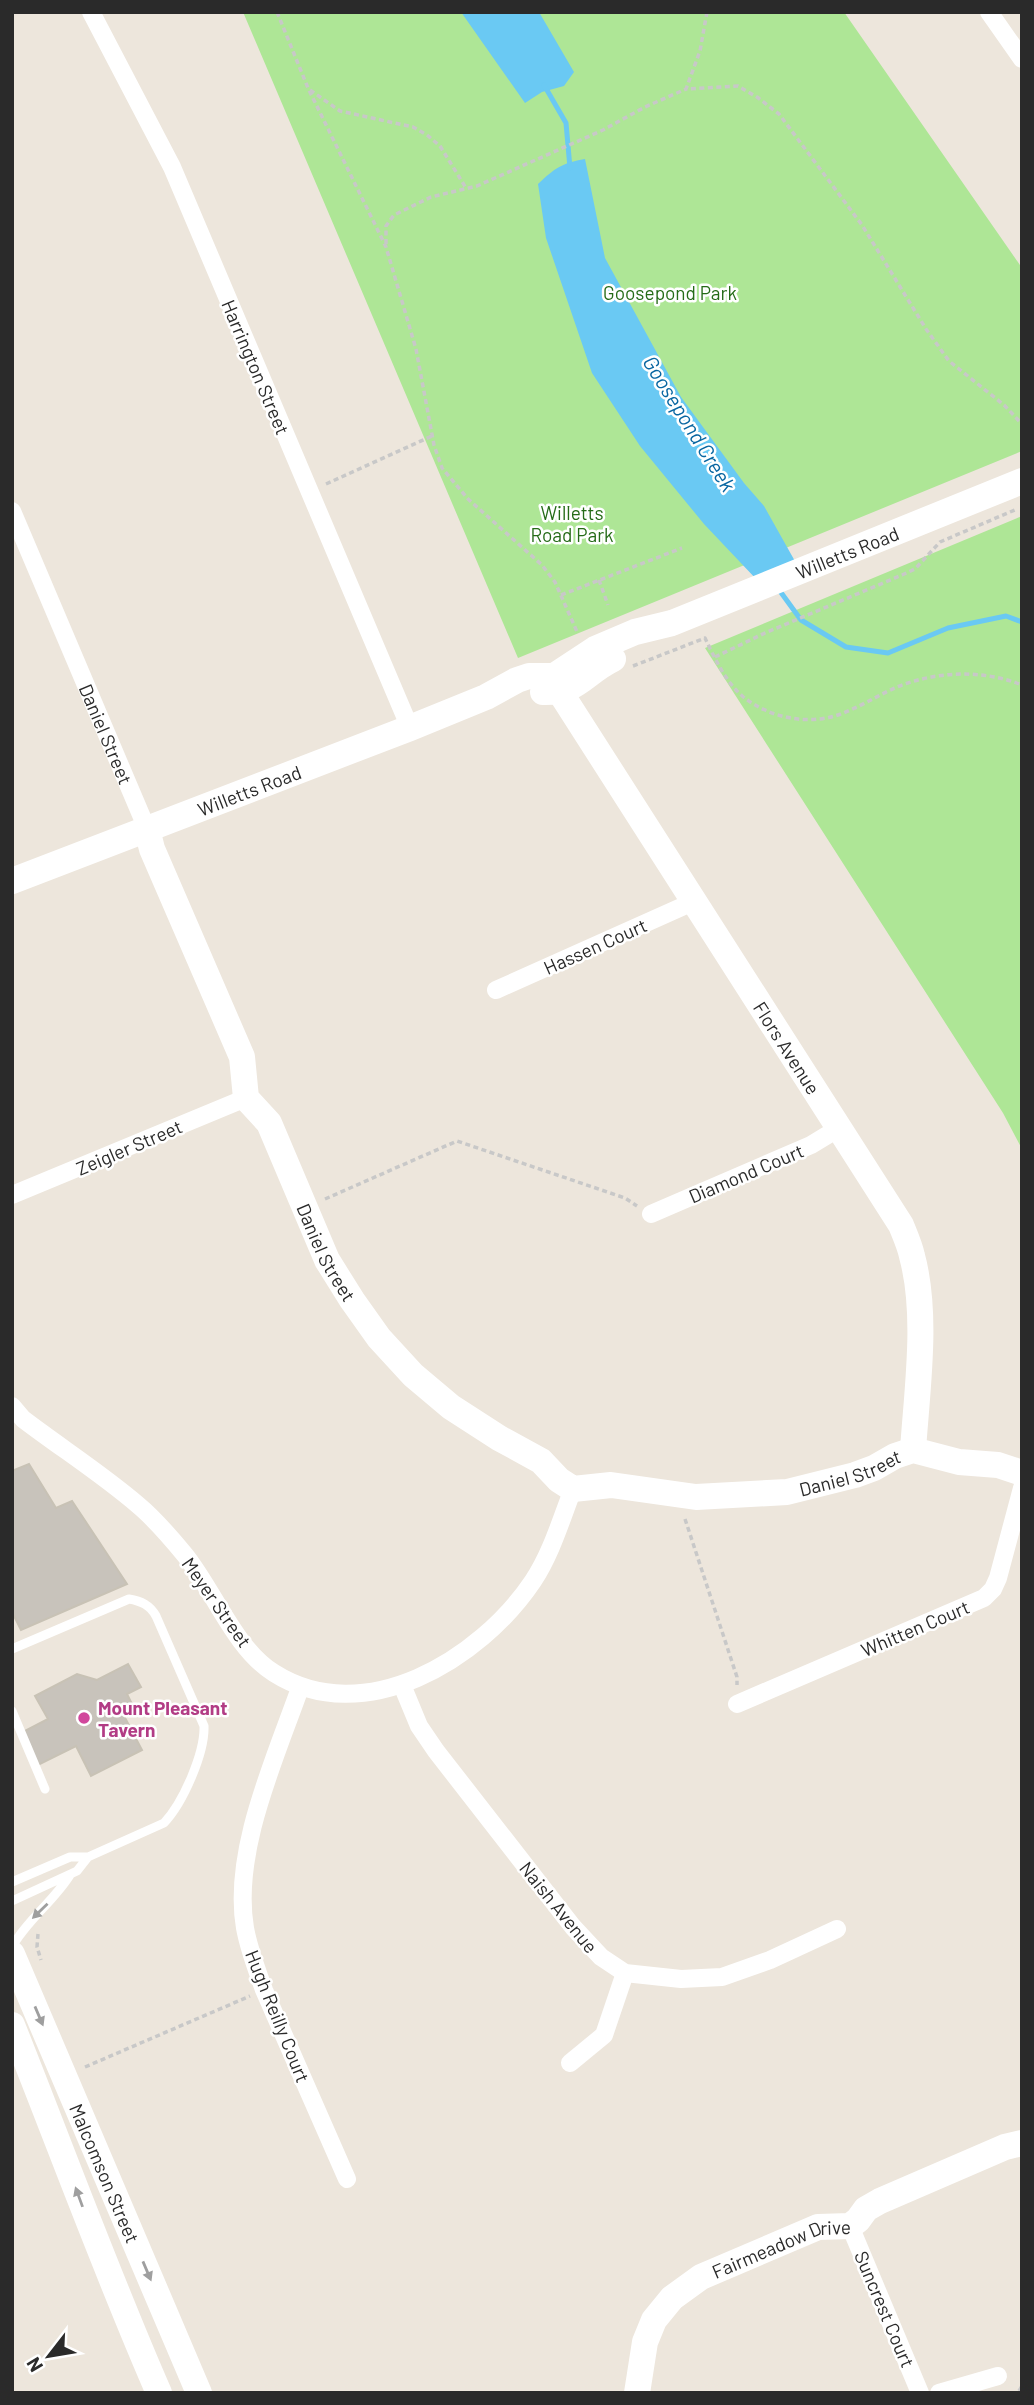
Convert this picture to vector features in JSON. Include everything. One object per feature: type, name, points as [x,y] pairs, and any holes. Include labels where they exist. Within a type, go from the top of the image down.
[{"type":"street","name":"Harrington Street","points":[[92,12],[172,167],[410,728]]},
{"type":"street","points":[[989,12],[1022,60]]},
{"type":"street","name":"Willetts Road","points":[[12,881],[486,697],[557,684],[572,688],[599,666],[642,644],[672,623],[1022,481]]},
{"type":"street","name":"Daniel Street","points":[[12,511],[147,829],[152,849],[242,1057],[246,1098],[270,1124],[327,1260],[379,1338],[413,1376],[452,1407],[499,1438],[541,1461],[559,1480],[573,1489],[611,1485],[682,1496],[720,1497],[787,1492],[855,1475],[914,1450],[959,1462],[998,1465],[1022,1472]]},
{"type":"street","name":"Flors Avenue","points":[[557,684],[901,1226],[912,1256],[919,1293],[914,1450]]},
{"type":"street","name":"Hassen Court","points":[[496,990],[695,901]]},
{"type":"street","name":"Zeigler Street","points":[[12,1195],[246,1098]]},
{"type":"street","name":"Diamond Court","points":[[651,1214],[811,1145],[839,1128]]},
{"type":"street","name":"Meyer Street","points":[[12,1406],[23,1419],[139,1505],[185,1555],[243,1643],[271,1672],[300,1688],[345,1695],[376,1692],[402,1685],[461,1652],[514,1606],[534,1580],[548,1555],[573,1489]]},
{"type":"street","name":"Whitten Court","points":[[737,1704],[984,1598],[993,1589],[998,1578],[1022,1488]]},
{"type":"street","name":"Naish Avenue","points":[[402,1685],[419,1726],[436,1751],[573,1927],[601,1957],[625,1973],[681,1979],[722,1977],[770,1960],[837,1929]]},
{"type":"street","name":"Hugh Reilly Court","points":[[300,1688],[253,1826],[244,1869],[245,1928],[264,1990],[347,2179]]},
{"type":"street","name":"Malcomson Street","points":[[12,1954],[199,2393]]},
{"type":"street","points":[[570,2063],[604,2035],[625,1973]]},
{"type":"street","name":"Malcomson Street","points":[[12,2025],[99,2252],[159,2393]]},
{"type":"street","name":"Fairmeadow Drive","points":[[637,2393],[645,2342],[654,2320],[685,2287],[701,2277],[818,2227],[826,2225],[841,2228],[850,2225],[858,2220],[866,2209],[880,2202],[1005,2147],[1022,2144]]},
{"type":"street","name":"Suncrest Court","points":[[850,2225],[920,2393]]},
{"type":"street","points":[[939,2393],[998,2376]]},
{"type":"lane","points":[[12,1649],[129,1599],[141,1601],[156,1616],[204,1726],[204,1739],[190,1779],[173,1814],[164,1823],[88,1857],[70,1857],[12,1882]]},
{"type":"lane","points":[[12,1711],[46,1789]]},
{"type":"lane","points":[[12,1900],[70,1875],[77,1871],[88,1857]]},
{"type":"lane","points":[[12,1948],[21,1931],[59,1892],[70,1875]]},
{"type":"path","points":[[277,12],[308,88],[386,247],[416,349],[432,436],[442,468],[454,485],[542,565],[555,582],[583,643]]},
{"type":"path","points":[[686,89],[700,51],[707,12]]},
{"type":"path","points":[[386,247],[386,226],[394,215],[431,197],[477,186],[603,130],[686,89],[738,86],[779,114],[862,225],[926,329],[949,361],[1004,405],[1022,424]]},
{"type":"path","points":[[308,88],[340,111],[413,127],[427,135],[440,146],[466,188]]},
{"type":"path","points":[[308,491],[432,436]]},
{"type":"path","points":[[714,657],[915,569],[940,542],[1022,507]]},
{"type":"path","points":[[561,595],[682,548]]},
{"type":"path","points":[[599,580],[608,604]]},
{"type":"path","points":[[632,666],[705,638],[729,681],[745,699],[779,716],[800,719],[823,719],[842,714],[890,689],[943,675],[994,677],[1022,685]]},
{"type":"path","points":[[304,1208],[457,1142],[625,1198],[651,1214]]},
{"type":"path","points":[[682,1496],[683,1513],[737,1677],[737,1704]]},
{"type":"path","points":[[85,2067],[264,1990]]},
{"type":"path","points":[[1019,2391],[1022,2386]]},
{"type":"green space","name":"Goosepond Park","points":[[243,12],[844,12],[1022,268],[1022,451],[518,658]]},
{"type":"green space","points":[[1022,516],[1022,1149],[1003,1113],[705,648]]},
{"type":"water","points":[[461,12],[539,12],[574,72],[564,86],[542,92],[525,103]]},
{"type":"water","points":[[585,159],[605,258],[681,397],[764,506],[796,563],[757,580],[704,524],[640,446],[592,373],[546,238],[538,184],[559,167]]},
{"type":"building","points":[[29,1464],[56,1508],[72,1501],[127,1584],[21,1630],[12,1612],[12,1471]]},
{"type":"building","points":[[128,1664],[141,1687],[127,1694],[133,1706],[122,1712],[142,1750],[91,1776],[76,1746],[36,1766],[21,1733],[48,1719],[35,1696],[77,1674],[97,1680]]},
{"type":"waterway","name":"Goosepond Creek","points":[[544,85],[566,123],[570,168]]},
{"type":"waterway","name":"Goosepond Creek","points":[[777,587],[801,620],[846,647],[888,653],[948,628],[1006,616],[1022,622]]},
{"type":"place","name":"Mount Pleasant Tavern","points":[[84,1718]]},
{"type":"park label","name":"Willetts Road Park","points":[[572,523]]}]
